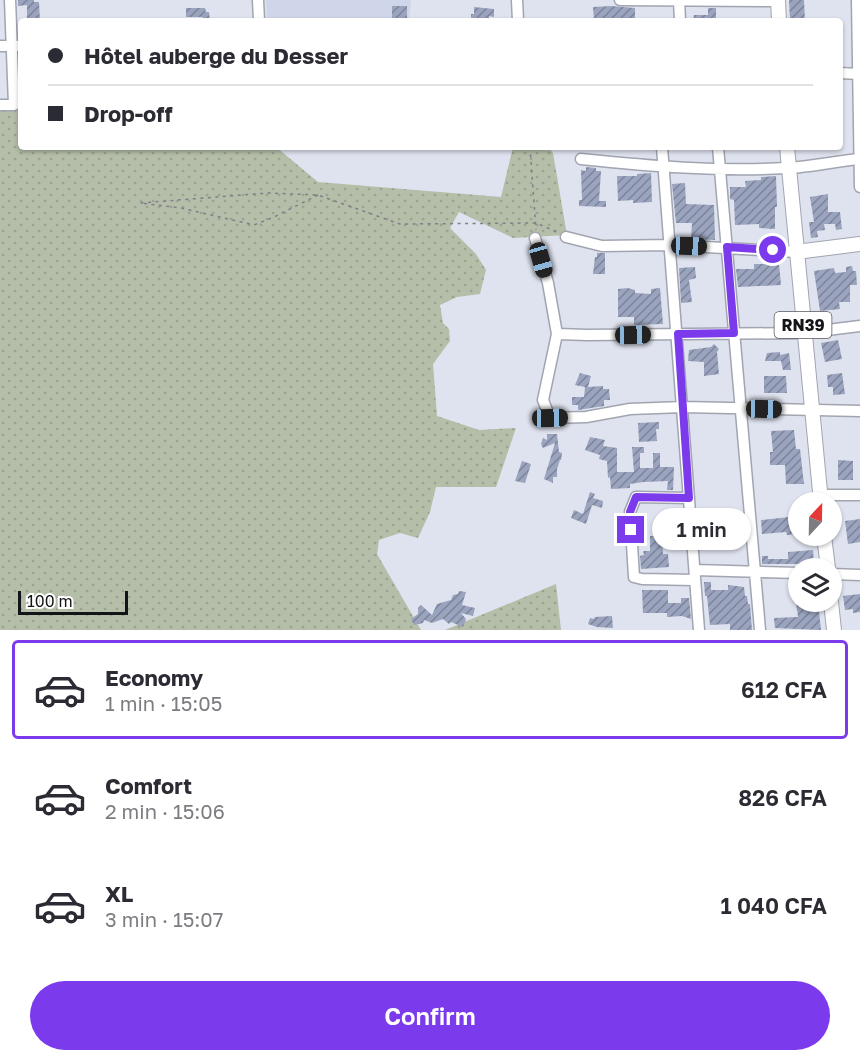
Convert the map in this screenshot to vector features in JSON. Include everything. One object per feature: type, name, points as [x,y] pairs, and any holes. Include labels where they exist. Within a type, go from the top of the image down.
[{"type":"main road","points":[[778,0],[779,18]]},
{"type":"main road","name":"RN39","points":[[787,150],[803,333],[820,492]]},
{"type":"main road","points":[[796,252],[860,244]]},
{"type":"main road","points":[[832,612],[834,630]]},
{"type":"street","points":[[0,105],[14,105],[16,46],[10,0]]},
{"type":"street","points":[[258,0],[259,18]]},
{"type":"street","points":[[516,0],[518,18]]},
{"type":"street","points":[[620,0],[778,0]]},
{"type":"street","points":[[857,0],[860,187]]},
{"type":"street","points":[[679,1],[680,18]]},
{"type":"street","points":[[0,46],[16,46]]},
{"type":"street","points":[[843,73],[859,74]]},
{"type":"street","points":[[662,150],[699,630]]},
{"type":"street","points":[[718,150],[760,630]]},
{"type":"street","points":[[581,159],[664,167],[788,168],[859,159]]},
{"type":"street","points":[[566,237],[602,246],[670,245],[796,252]]},
{"type":"street","points":[[535,238],[548,283],[557,334],[543,400],[550,418],[586,417],[630,409],[683,407],[860,411]]},
{"type":"street","points":[[557,334],[803,333],[860,326]]},
{"type":"street","points":[[842,497],[860,495]]},
{"type":"street","points":[[689,498],[636,497],[630,512],[634,577],[642,579],[755,570],[788,572]]},
{"type":"street","points":[[842,574],[860,575]]},
{"type":"path","points":[[530,150],[536,223],[535,238]]},
{"type":"path","points":[[318,195],[254,225],[181,208],[140,203],[268,193],[318,195],[400,224],[536,223],[566,237]]},
{"type":"shaded area","points":[[266,0],[411,0],[409,18],[267,18]]},
{"type":"green space","points":[[18,108],[18,150],[280,150],[318,182],[501,197],[512,150],[550,150],[553,153],[567,235],[513,238],[459,212],[450,228],[476,254],[486,270],[480,294],[457,297],[440,305],[443,323],[449,329],[450,341],[433,364],[437,416],[479,430],[516,428],[496,487],[436,487],[430,512],[418,538],[400,533],[379,540],[377,554],[421,630],[0,630],[0,110]]},
{"type":"green space","points":[[556,584],[561,630],[445,630]]},
{"type":"building","points":[[18,0],[39,2],[40,18],[27,18],[27,5],[18,6]]},
{"type":"building","points":[[789,0],[804,0],[805,18],[790,18]]},
{"type":"building","points":[[392,6],[407,6],[407,18],[392,18]]},
{"type":"building","points":[[474,7],[494,9],[494,17],[471,18],[471,14],[474,14]]},
{"type":"building","points":[[593,7],[635,8],[635,18],[594,18]]},
{"type":"building","points":[[186,8],[205,8],[206,12],[209,12],[210,18],[202,17],[186,17]]},
{"type":"building","points":[[708,8],[716,8],[716,18],[694,18],[694,15],[708,15]]},
{"type":"building","points":[[586,167],[601,171],[599,201],[606,201],[606,207],[579,206],[579,200],[582,200],[581,170],[586,171]]},
{"type":"building","points":[[651,173],[652,202],[618,201],[617,176]]},
{"type":"building","points":[[776,176],[775,229],[759,228],[759,224],[735,225],[734,200],[730,199],[730,187],[746,187],[745,181]]},
{"type":"building","points":[[685,183],[686,204],[714,205],[715,240],[691,239],[692,223],[676,223],[672,184]]},
{"type":"building","points":[[828,194],[828,212],[840,212],[842,229],[836,230],[835,224],[824,224],[825,230],[817,231],[818,237],[811,238],[809,222],[814,222],[810,197]]},
{"type":"building","points":[[597,253],[605,253],[605,274],[593,274]]},
{"type":"building","points":[[754,264],[779,264],[781,285],[738,287],[736,269],[754,269]]},
{"type":"building","points":[[852,266],[853,271],[856,271],[857,285],[850,285],[850,302],[839,302],[840,309],[820,311],[814,271],[834,268],[835,273],[846,272],[846,267]]},
{"type":"building","points":[[695,267],[696,278],[689,280],[692,302],[681,303],[679,268]]},
{"type":"building","points":[[660,288],[663,324],[634,325],[634,317],[618,317],[618,289],[635,290],[635,293],[651,294],[651,289]]},
{"type":"building","points":[[838,340],[842,359],[825,362],[821,343]]},
{"type":"building","points":[[714,344],[719,349],[717,352],[719,374],[704,376],[704,362],[688,361],[689,350],[711,347]]},
{"type":"building","points":[[780,352],[780,355],[789,353],[791,370],[783,370],[781,361],[765,361],[767,353]]},
{"type":"building","points":[[580,373],[591,376],[588,387],[603,386],[603,389],[609,389],[610,400],[604,400],[604,406],[578,410],[578,405],[572,405],[572,397],[584,397],[585,387],[575,385]]},
{"type":"building","points":[[842,373],[845,394],[833,395],[833,387],[828,387],[827,375]]},
{"type":"building","points":[[764,376],[786,376],[787,393],[764,393]]},
{"type":"building","points":[[659,422],[659,429],[656,429],[657,441],[639,442],[638,423]]},
{"type":"building","points":[[794,430],[796,449],[800,449],[804,484],[786,484],[785,465],[770,465],[770,452],[773,452],[771,431]]},
{"type":"building","points":[[547,434],[557,434],[559,452],[562,453],[557,477],[553,477],[553,483],[544,479],[555,443],[543,448],[541,444],[543,438],[547,440]]},
{"type":"building","points":[[590,437],[605,440],[603,446],[617,448],[617,472],[634,472],[632,447],[644,447],[644,453],[640,453],[640,468],[653,468],[653,453],[660,453],[660,467],[674,467],[673,490],[667,490],[668,481],[643,482],[630,484],[630,488],[611,489],[607,461],[599,459],[600,455],[585,450]]},
{"type":"building","points":[[838,460],[853,461],[853,480],[838,480]]},
{"type":"building","points":[[522,461],[531,464],[525,483],[515,481]]},
{"type":"building","points":[[590,492],[595,494],[593,498],[603,501],[602,508],[592,505],[586,524],[571,518],[574,510],[583,514]]},
{"type":"building","points":[[720,512],[727,512],[728,517],[736,517],[738,532],[722,531]]},
{"type":"building","points":[[788,517],[788,535],[786,532],[762,534],[761,520]]},
{"type":"building","points":[[860,519],[860,542],[848,544],[845,521]]},
{"type":"building","points":[[656,521],[672,521],[672,532],[656,533]]},
{"type":"building","points":[[650,536],[662,536],[663,554],[668,554],[669,567],[641,569],[640,556],[644,555],[643,551],[650,551]]},
{"type":"building","points":[[813,550],[814,558],[788,558],[788,552]]},
{"type":"building","points":[[762,556],[768,556],[768,559],[788,559],[788,564],[762,564]]},
{"type":"building","points":[[704,582],[711,582],[711,590],[728,590],[728,585],[744,587],[745,596],[750,604],[752,630],[730,630],[730,624],[710,625]]},
{"type":"building","points":[[642,590],[668,590],[668,603],[681,603],[681,598],[689,598],[691,619],[682,616],[667,617],[667,613],[643,613]]},
{"type":"building","points":[[459,591],[466,592],[462,605],[475,608],[473,616],[461,613],[466,619],[463,627],[451,622],[449,624],[443,619],[432,623],[424,620],[423,623],[414,625],[411,619],[418,614],[418,608],[421,605],[432,615],[437,604],[451,600],[453,595],[458,594]]},
{"type":"building","points":[[860,594],[860,612],[853,613],[853,609],[845,610],[843,596]]},
{"type":"building","points":[[797,612],[819,612],[821,630],[775,628],[774,618],[798,617]]},
{"type":"building","points":[[612,616],[613,628],[588,624],[590,618]]},
{"type":"route","points":[[631,530],[630,512],[636,497],[689,498],[678,334],[734,333],[727,247],[773,250]]}]
